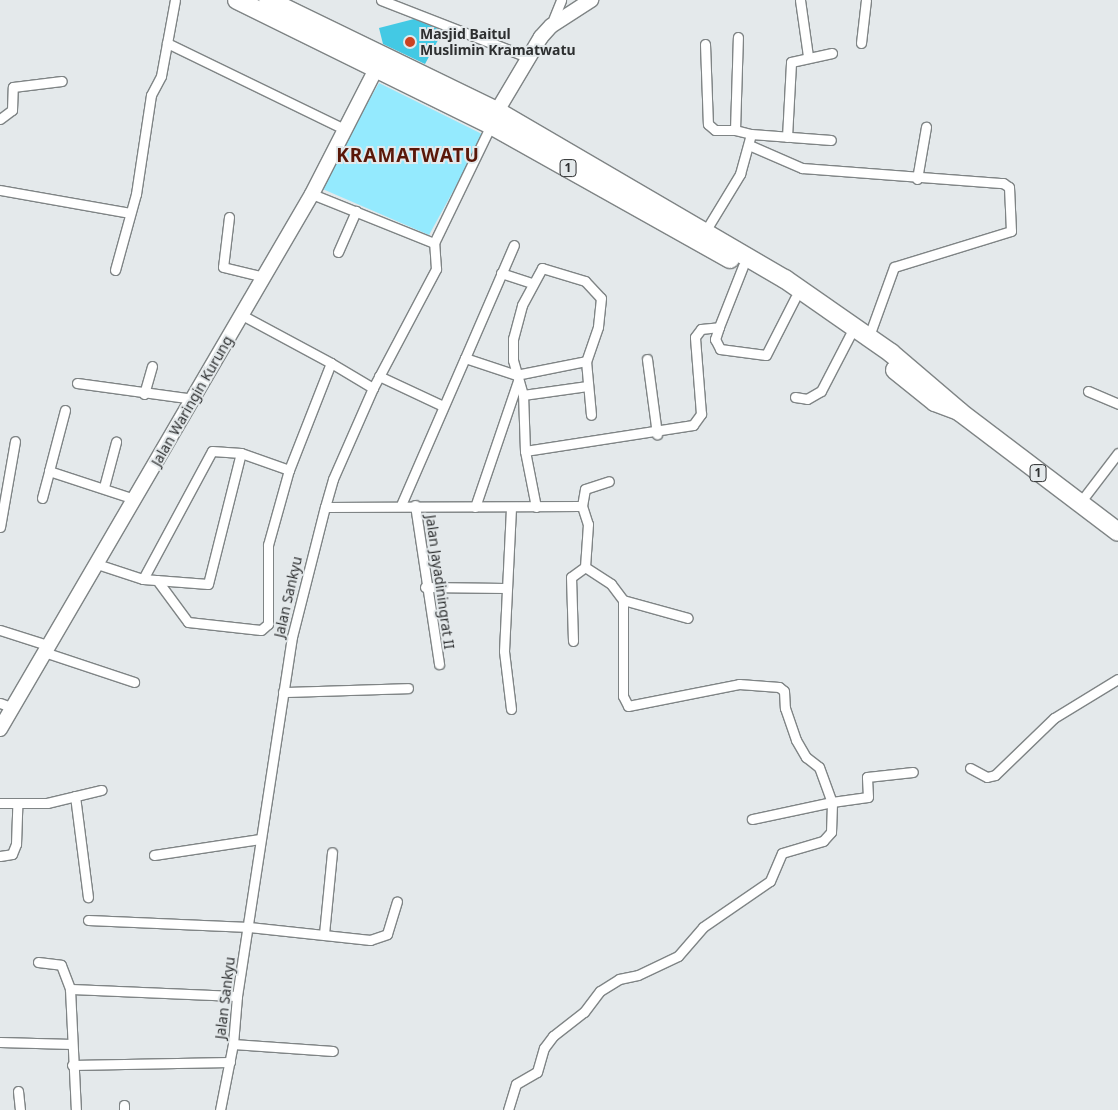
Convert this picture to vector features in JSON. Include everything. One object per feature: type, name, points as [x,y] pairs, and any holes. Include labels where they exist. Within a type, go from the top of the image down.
[{"type":"highway","name":"1","points":[[237,0],[376,69],[494,118],[795,298],[850,336],[934,402],[960,412]]},
{"type":"highway","name":"1","points":[[268,0],[706,230],[869,336],[932,384],[960,412],[1079,505],[1118,532]]},
{"type":"street","points":[[115,270],[130,213],[151,95],[161,76],[175,0]]},
{"type":"street","points":[[381,0],[527,58]]},
{"type":"street","points":[[312,194],[434,243],[494,118],[527,58],[551,26],[561,0]]},
{"type":"street","points":[[551,26],[591,0]]},
{"type":"street","points":[[800,0],[808,56]]},
{"type":"street","points":[[862,43],[866,0]]},
{"type":"street","points":[[735,130],[738,36]]},
{"type":"street","points":[[167,44],[346,130]]},
{"type":"street","points":[[705,44],[708,124],[715,130],[735,130],[752,134],[831,140]]},
{"type":"street","points":[[788,137],[790,64],[808,56],[832,54]]},
{"type":"street","name":"Jalan Waringin Kurung","points":[[0,729],[5,705],[45,649],[194,399],[312,194],[376,69]]},
{"type":"street","points":[[0,119],[12,110],[13,87],[62,81]]},
{"type":"street","points":[[917,179],[926,127]]},
{"type":"street","points":[[706,230],[740,174],[752,134]]},
{"type":"street","points":[[749,145],[802,168],[917,179],[1006,184],[1011,231],[894,266],[869,336]]},
{"type":"street","points":[[0,190],[130,213]]},
{"type":"street","points":[[338,252],[356,211]]},
{"type":"street","points":[[229,216],[223,267],[264,277]]},
{"type":"street","name":"Jalan Sankyu","points":[[220,1110],[234,1044],[237,996],[292,637],[325,507],[373,388],[436,269],[434,243]]},
{"type":"street","points":[[401,505],[443,406],[466,358],[500,273],[514,245]]},
{"type":"street","points":[[743,266],[715,339],[720,349],[766,354],[795,298]]},
{"type":"street","points":[[536,507],[526,451],[523,395],[517,378],[515,330],[539,269],[548,269],[597,290],[601,298],[598,327],[586,361],[591,415]]},
{"type":"street","points":[[500,273],[532,283]]},
{"type":"street","points":[[242,315],[373,388]]},
{"type":"street","points":[[526,451],[657,434],[698,421],[701,399],[695,337],[702,329],[719,327]]},
{"type":"street","points":[[795,397],[807,399],[821,391],[850,336]]},
{"type":"street","points":[[466,358],[517,378],[586,361]]},
{"type":"street","points":[[647,359],[657,434]]},
{"type":"street","points":[[157,580],[188,622],[264,628],[270,617],[268,545],[289,470],[331,363]]},
{"type":"street","points":[[144,394],[152,366]]},
{"type":"street","points":[[380,376],[443,406]]},
{"type":"street","points":[[475,507],[517,378]]},
{"type":"street","points":[[77,383],[144,394],[194,399]]},
{"type":"street","points":[[523,395],[587,386]]},
{"type":"street","points":[[1088,391],[1118,404]]},
{"type":"street","points":[[42,498],[65,410]]},
{"type":"street","points":[[0,527],[2,506],[15,442]]},
{"type":"street","points":[[104,487],[116,442]]},
{"type":"street","points":[[143,579],[212,451],[241,453],[289,470]]},
{"type":"street","points":[[97,564],[143,579],[202,586],[211,582],[241,453]]},
{"type":"street","points":[[1079,505],[1118,453]]},
{"type":"street","points":[[49,471],[104,487],[134,499]]},
{"type":"street","points":[[585,567],[588,524],[582,506],[585,489],[609,481]]},
{"type":"street","points":[[325,507],[415,505],[511,508],[582,506]]},
{"type":"street","name":"Jalan Jayadiningrat II","points":[[415,505],[425,587],[439,664]]},
{"type":"street","points":[[511,508],[505,588],[504,651],[511,709]]},
{"type":"street","points":[[508,1110],[516,1084],[537,1072],[544,1048],[553,1036],[584,1012],[600,991],[619,978],[638,975],[678,956],[703,927],[770,881],[782,853],[823,841],[831,832],[832,802],[819,767],[806,757],[796,740],[785,708],[786,695],[779,687],[739,684],[634,706],[624,703],[623,600],[611,584],[585,567]]},
{"type":"street","points":[[573,641],[571,577],[585,567]]},
{"type":"street","points":[[425,587],[505,588]]},
{"type":"street","points":[[623,600],[688,618]]},
{"type":"street","points":[[0,630],[134,682]]},
{"type":"street","points":[[970,768],[987,778],[995,775],[1054,718],[1118,679]]},
{"type":"street","points":[[283,692],[408,688]]},
{"type":"street","points":[[752,819],[832,802],[868,797],[868,777],[913,772]]},
{"type":"street","points":[[0,803],[17,806],[101,790]]},
{"type":"street","points":[[75,796],[88,897]]},
{"type":"street","points":[[0,856],[12,854],[16,844],[17,806]]},
{"type":"street","points":[[154,855],[260,839]]},
{"type":"street","points":[[324,934],[332,852]]},
{"type":"street","points":[[88,920],[249,927],[381,938],[393,926],[397,902]]},
{"type":"street","points":[[38,962],[61,965],[70,988],[72,1065],[76,1110]]},
{"type":"street","points":[[70,988],[237,996]]},
{"type":"street","points":[[0,1042],[72,1044]]},
{"type":"street","points":[[234,1044],[333,1051]]},
{"type":"street","points":[[72,1065],[230,1062]]},
{"type":"street","points":[[18,1091],[20,1110]]},
{"type":"shaded area","points":[[379,83],[484,135],[429,235],[318,187]]},
{"type":"building","name":"Masjid Baitul Muslimin Kramatwatu","points":[[414,19],[443,31],[425,64],[383,44],[379,28]]},
{"type":"place","name":"Masjid Baitul Muslimin Kramatwatu","points":[[410,42]]},
{"type":"district","name":"KRAMATWATU","points":[[408,156]]}]
